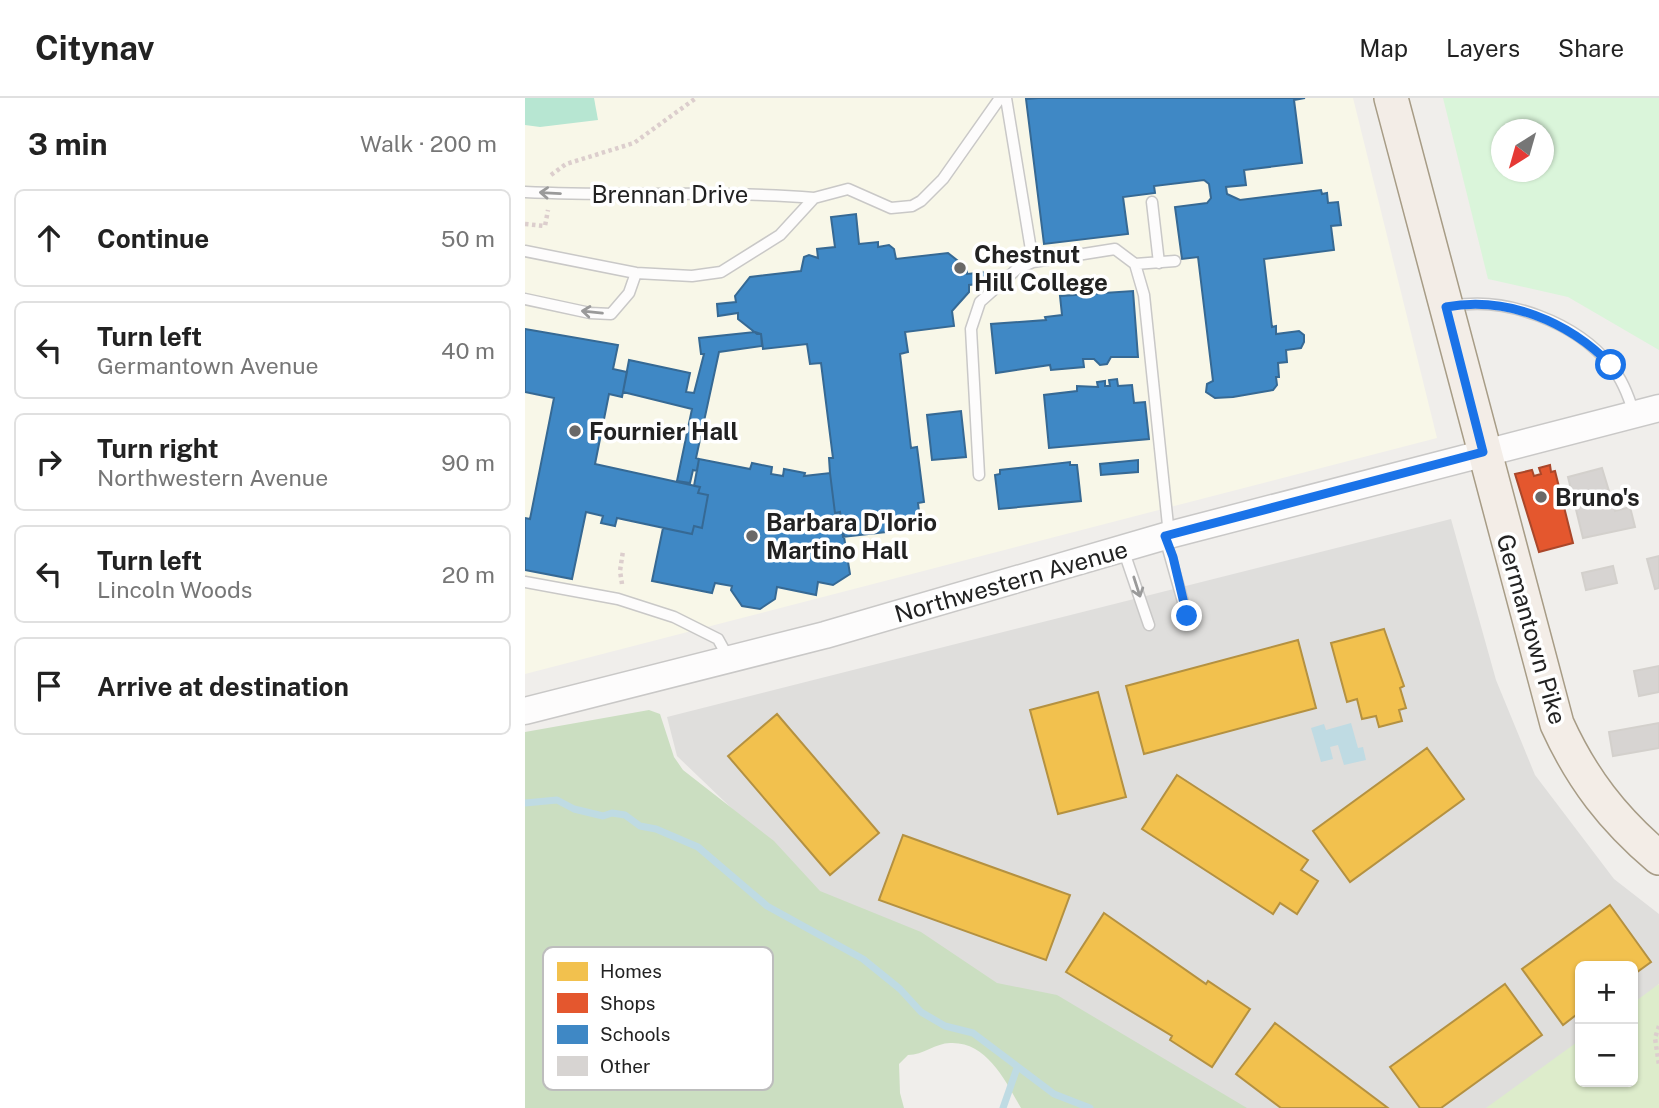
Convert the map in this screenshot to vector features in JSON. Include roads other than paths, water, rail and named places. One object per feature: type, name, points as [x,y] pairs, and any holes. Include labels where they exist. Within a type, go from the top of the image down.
[{"type":"main road","name":"Germantown Pike","points":[[1391,98],[1557,724],[1579,770],[1605,807],[1659,858]]},
{"type":"street","name":"Northwestern Avenue","points":[[525,711],[825,635],[1167,536],[1647,411]]},
{"type":"lane","points":[[525,251],[636,273],[692,276],[721,272],[780,235],[814,198],[848,189],[891,208],[912,206],[921,201],[943,179],[1000,98]]},
{"type":"lane","points":[[1006,98],[1033,262]]},
{"type":"lane","name":"Brennan Drive","points":[[525,192],[581,195],[721,192],[814,198]]},
{"type":"lane","points":[[1152,202],[1159,262]]},
{"type":"lane","points":[[979,475],[971,329],[980,302],[1017,269],[1033,262],[1115,249],[1135,264],[1144,295],[1167,536],[1187,616]]},
{"type":"lane","points":[[1135,264],[1175,261]]},
{"type":"lane","points":[[525,299],[590,313],[611,314],[629,293],[636,273]]},
{"type":"lane","points":[[1446,307],[1487,303],[1551,322],[1599,352],[1611,365],[1628,394],[1647,411]]},
{"type":"lane","points":[[1123,549],[1149,625]]},
{"type":"lane","points":[[525,582],[618,599],[674,617],[717,639],[730,660]]},
{"type":"water","points":[[1351,723],[1358,748],[1363,747],[1366,760],[1344,765],[1338,745],[1330,747],[1333,759],[1321,762],[1311,728],[1324,724],[1326,730]]},
{"type":"waterway","points":[[525,803],[557,800],[574,809],[603,816],[612,813],[625,815],[640,826],[656,829],[698,847],[767,906],[863,959],[900,989],[921,1012],[945,1026],[973,1033],[1054,1094],[1090,1108]]},
{"type":"waterway","points":[[1003,1108],[1017,1068]]},
{"type":"place","name":"Chestnut Hill College","points":[[960,268]]},
{"type":"place","name":"Fournier Hall","points":[[575,431]]},
{"type":"place","name":"Bruno's","points":[[1541,497]]},
{"type":"place","name":"Barbara D'Iorio Martino Hall","points":[[752,536]]}]
